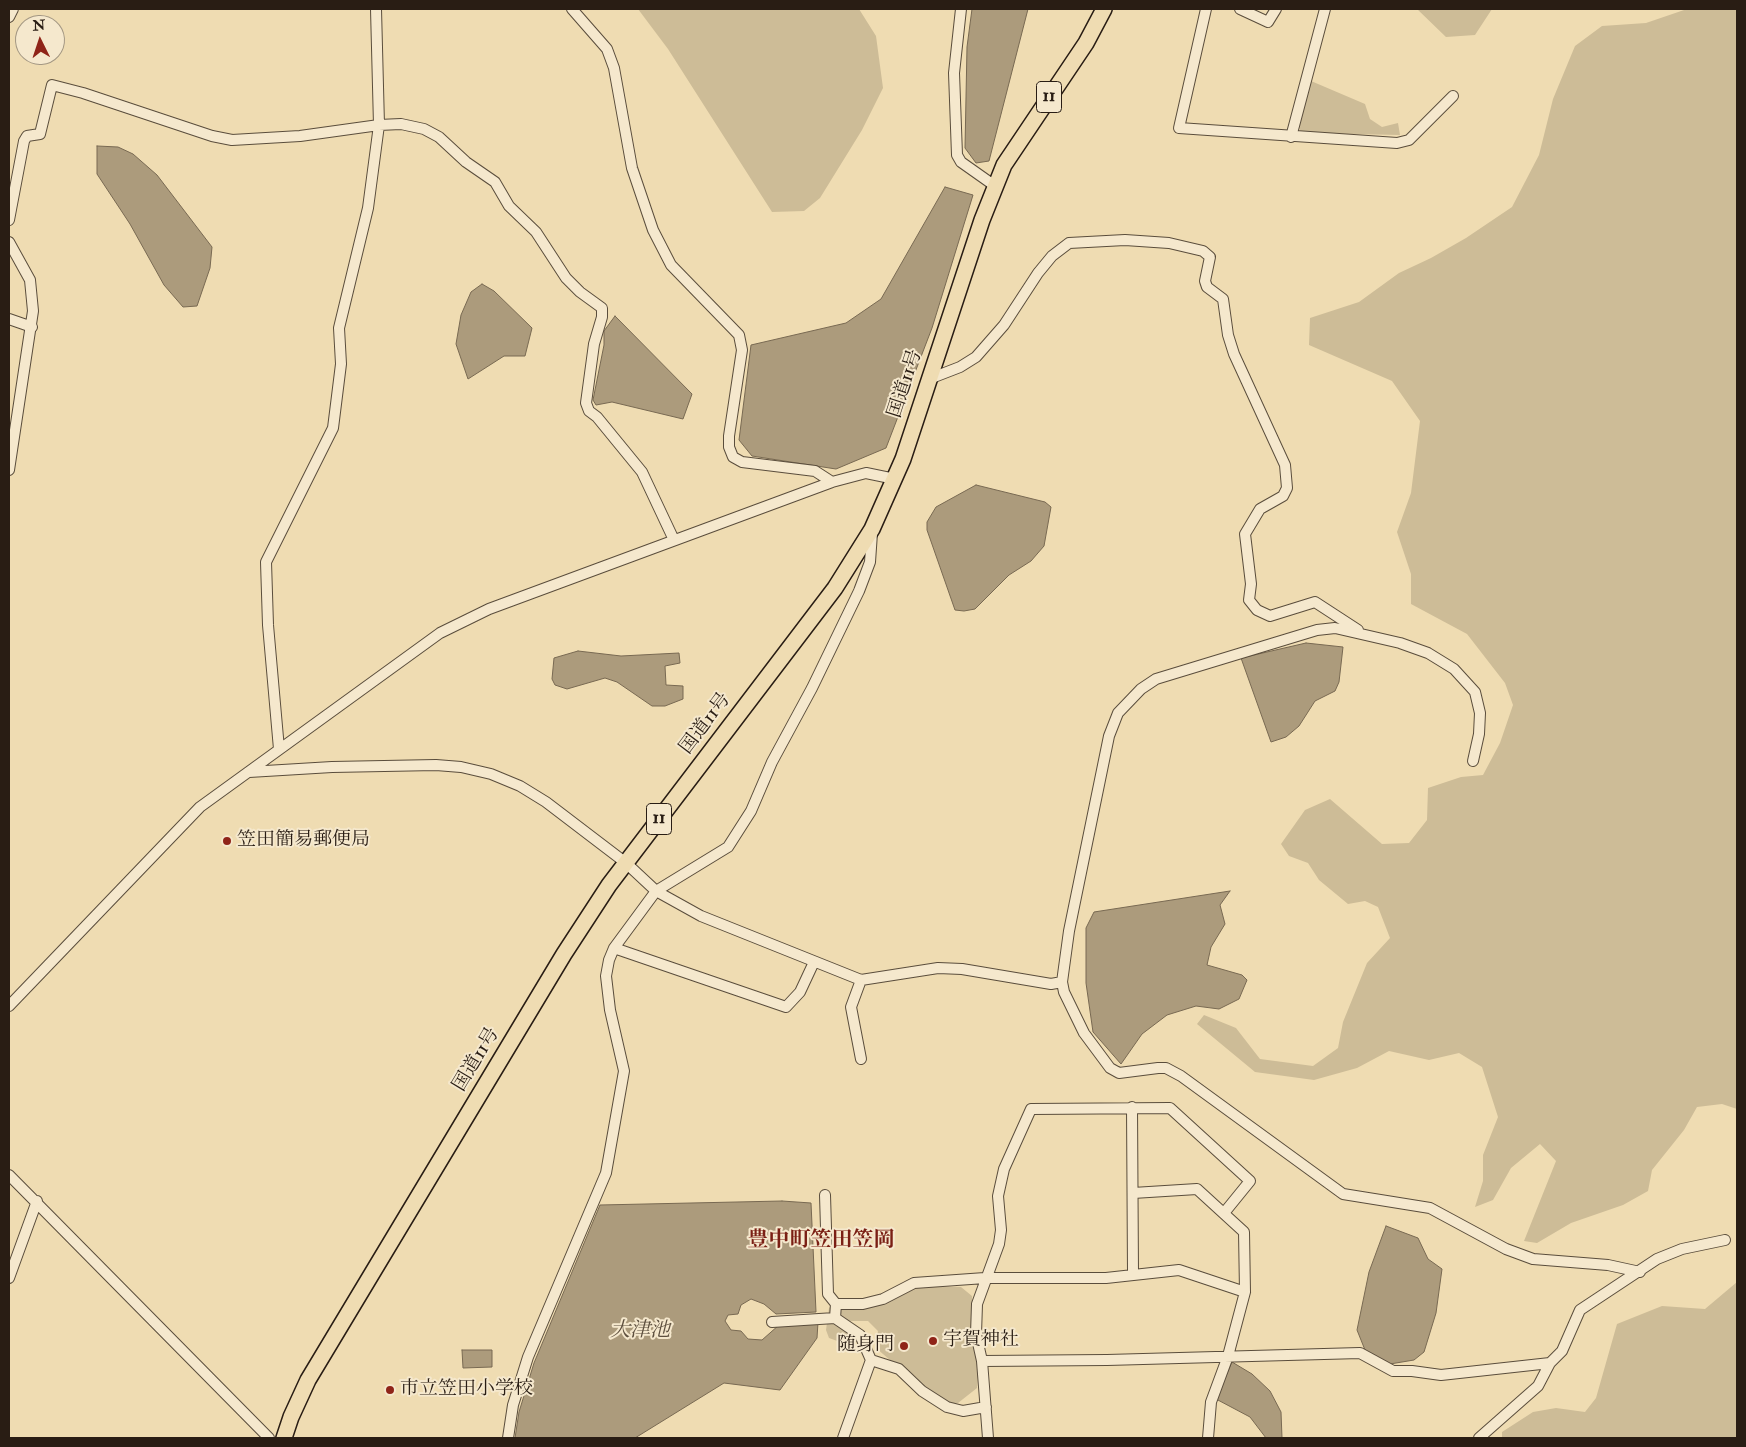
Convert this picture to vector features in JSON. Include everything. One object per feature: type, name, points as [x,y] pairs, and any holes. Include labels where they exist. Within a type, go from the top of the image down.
[{"type":"highway","name":"国道11号","points":[[284,1438],[291,1417],[322,1357],[564,954],[626,863],[835,588],[872,529],[895,479],[995,186],[1004,165],[1086,43],[1104,9]]},
{"type":"street","points":[[9,17],[13,9]]},
{"type":"street","points":[[279,749],[268,625],[266,562],[333,428],[341,364],[339,328],[368,208],[379,125],[376,9]]},
{"type":"street","points":[[572,9],[607,49],[614,68],[632,168],[653,230],[671,265],[739,335],[742,350],[729,436],[730,447],[734,456],[742,462],[815,472],[832,482]]},
{"type":"street","points":[[960,9],[954,73],[957,155],[961,162],[995,186]]},
{"type":"street","points":[[1206,9],[1179,128],[1397,143],[1409,140],[1453,96]]},
{"type":"street","points":[[1240,9],[1268,22],[1276,9]]},
{"type":"street","points":[[1291,137],[1325,9]]},
{"type":"street","points":[[9,220],[24,141],[27,136],[40,134],[52,84],[212,136],[232,140],[300,136],[379,125],[401,124],[424,129],[439,137],[466,162],[495,182],[509,206],[536,232],[566,278],[580,292],[602,308],[602,317],[594,344],[586,403],[589,411],[597,416],[642,472],[674,540]]},
{"type":"street","points":[[929,379],[960,367],[976,357],[1004,325],[1038,273],[1052,256],[1069,243],[1125,240],[1169,243],[1203,251],[1210,257],[1205,281],[1208,287],[1223,299],[1228,335],[1234,354],[1285,465],[1287,488],[1283,496],[1260,509],[1245,534],[1251,584],[1249,600],[1257,610],[1270,616],[1315,602],[1366,635]]},
{"type":"street","points":[[9,242],[30,280],[32,327],[9,470]]},
{"type":"street","points":[[9,319],[32,327]]},
{"type":"street","points":[[9,1006],[200,807],[440,633],[489,609],[832,482],[866,473],[895,479]]},
{"type":"street","points":[[508,1438],[513,1405],[528,1357],[606,1172],[624,1071],[610,1010],[606,976],[614,948],[656,891],[728,847],[751,811],[772,762],[812,688],[859,591],[870,562],[872,529]]},
{"type":"street","points":[[1473,761],[1479,734],[1480,713],[1475,692],[1465,678],[1454,669],[1428,653],[1400,642],[1335,628],[1318,630],[1156,679],[1127,702],[1118,713],[1109,736],[1070,931],[1062,982],[1064,992],[1084,1033],[1110,1068],[1119,1072],[1166,1068],[1181,1076],[1343,1194],[1430,1208],[1506,1249],[1533,1259],[1608,1265],[1640,1272]]},
{"type":"street","points":[[245,773],[254,771],[410,765],[469,769],[520,786],[546,802],[626,863],[656,891],[701,916],[861,980],[938,968],[962,969],[1051,984],[1062,982]]},
{"type":"street","points":[[614,948],[786,1007],[800,992],[814,962]]},
{"type":"street","points":[[861,980],[851,1007],[861,1058]]},
{"type":"street","points":[[1132,1107],[1133,1273]]},
{"type":"street","points":[[988,1438],[982,1361],[976,1334],[977,1304],[999,1244],[1001,1230],[998,1196],[1004,1170],[1032,1109],[1170,1108],[1250,1181],[1224,1213]]},
{"type":"street","points":[[9,1174],[268,1438]]},
{"type":"street","points":[[1133,1194],[1197,1189],[1244,1232],[1245,1292],[1228,1356],[1211,1402],[1208,1438]]},
{"type":"street","points":[[825,1195],[828,1294],[836,1304],[835,1318]]},
{"type":"street","points":[[9,1278],[37,1201]]},
{"type":"street","points":[[1479,1438],[1538,1386],[1550,1363],[1562,1351],[1580,1310],[1657,1259],[1682,1248],[1725,1240]]},
{"type":"street","points":[[836,1304],[863,1304],[883,1299],[914,1283],[985,1278],[1106,1278],[1133,1273],[1179,1270],[1245,1292]]},
{"type":"street","points":[[772,1322],[835,1318],[860,1335],[871,1360],[843,1438]]},
{"type":"street","points":[[982,1361],[1360,1353],[1393,1371],[1412,1370],[1442,1375],[1550,1363]]},
{"type":"street","points":[[871,1360],[899,1369],[922,1391],[948,1407],[964,1411],[986,1407]]},
{"type":"shaded area","points":[[638,9],[859,9],[876,36],[883,88],[862,130],[820,198],[804,211],[772,212],[668,49]]},
{"type":"shaded area","points":[[1417,9],[1492,9],[1475,35],[1446,37]]},
{"type":"shaded area","points":[[1687,9],[1737,9],[1737,1109],[1722,1104],[1697,1107],[1684,1130],[1652,1170],[1648,1191],[1623,1205],[1571,1223],[1537,1243],[1524,1241],[1556,1161],[1540,1144],[1511,1168],[1493,1200],[1475,1207],[1483,1181],[1483,1155],[1498,1117],[1482,1067],[1459,1053],[1429,1060],[1389,1051],[1357,1068],[1314,1080],[1255,1072],[1197,1024],[1204,1015],[1236,1028],[1260,1059],[1313,1066],[1338,1048],[1343,1022],[1367,963],[1390,938],[1378,907],[1365,901],[1348,904],[1319,880],[1308,863],[1289,856],[1281,844],[1305,810],[1330,799],[1382,844],[1409,843],[1427,820],[1428,788],[1461,777],[1483,775],[1500,743],[1513,705],[1505,683],[1467,634],[1411,604],[1411,574],[1397,532],[1411,493],[1420,421],[1392,381],[1309,345],[1310,318],[1359,302],[1399,273],[1431,258],[1466,238],[1512,207],[1539,155],[1553,99],[1575,46],[1602,26],[1646,23]]},
{"type":"shaded area","points":[[1311,81],[1365,104],[1370,119],[1382,127],[1398,123],[1400,135],[1301,133],[1299,127]]},
{"type":"shaded area","points":[[1737,1282],[1737,1438],[1502,1438],[1502,1432],[1533,1412],[1556,1408],[1585,1412],[1596,1398],[1617,1324],[1662,1306],[1705,1309]]},
{"type":"shaded area","points":[[916,1286],[961,1287],[972,1296],[972,1345],[979,1363],[977,1388],[958,1403],[934,1404],[901,1379],[890,1360],[876,1348],[878,1331],[868,1321],[849,1321],[846,1323],[849,1332],[846,1339],[840,1342],[829,1338],[826,1330],[829,1308],[837,1299],[856,1301]]},
{"type":"water","points":[[972,9],[1028,9],[989,161],[976,163],[965,148],[967,47]]},
{"type":"water","points":[[97,146],[118,147],[133,154],[157,175],[212,247],[210,268],[197,306],[183,307],[164,285],[130,224],[97,174]]},
{"type":"water","points":[[945,187],[973,195],[932,328],[886,448],[836,469],[752,456],[739,440],[751,345],[846,323],[881,299]]},
{"type":"water","points":[[482,284],[494,291],[532,328],[525,356],[504,356],[468,379],[456,344],[461,315],[471,292]]},
{"type":"water","points":[[615,316],[692,394],[683,419],[612,402],[596,405],[593,400],[604,345],[604,331]]},
{"type":"water","points":[[976,485],[1045,502],[1051,507],[1044,546],[1031,561],[1009,575],[975,609],[955,610],[927,530],[927,522],[936,507]]},
{"type":"water","points":[[1306,643],[1343,647],[1339,682],[1335,691],[1315,701],[1299,726],[1286,737],[1271,742],[1241,658]]},
{"type":"water","points":[[578,651],[621,656],[679,653],[680,663],[665,666],[666,685],[683,686],[683,699],[665,706],[652,706],[617,682],[605,678],[567,689],[555,685],[552,679],[554,658]]},
{"type":"water","points":[[1230,891],[1220,905],[1225,924],[1211,947],[1207,965],[1242,975],[1247,980],[1239,999],[1219,1009],[1196,1006],[1167,1015],[1142,1034],[1121,1064],[1093,1032],[1086,983],[1086,928],[1094,912]]},
{"type":"water","name":"大津池","points":[[782,1201],[811,1203],[816,1312],[776,1314],[764,1304],[751,1299],[741,1305],[738,1314],[728,1315],[725,1321],[731,1330],[741,1331],[748,1339],[762,1340],[779,1325],[818,1322],[817,1338],[780,1390],[724,1383],[635,1438],[515,1438],[519,1412],[534,1363],[600,1205]]},
{"type":"water","points":[[1386,1226],[1418,1238],[1428,1259],[1442,1269],[1436,1313],[1424,1352],[1414,1360],[1390,1364],[1367,1355],[1357,1330],[1369,1272]]},
{"type":"water","points":[[462,1350],[492,1350],[492,1367],[463,1368]]},
{"type":"water","points":[[1232,1362],[1252,1374],[1270,1391],[1281,1412],[1282,1438],[1266,1438],[1250,1417],[1216,1399]]},
{"type":"place","name":"笠田簡易郵便局","points":[[227,841]]},
{"type":"place","name":"宇賀神社","points":[[933,1341]]},
{"type":"place","name":"随身門","points":[[904,1346]]},
{"type":"place","name":"市立笠田小学校","points":[[390,1390]]},
{"type":"district","name":"豊中町笠田笠岡","points":[[821,1241]]}]
